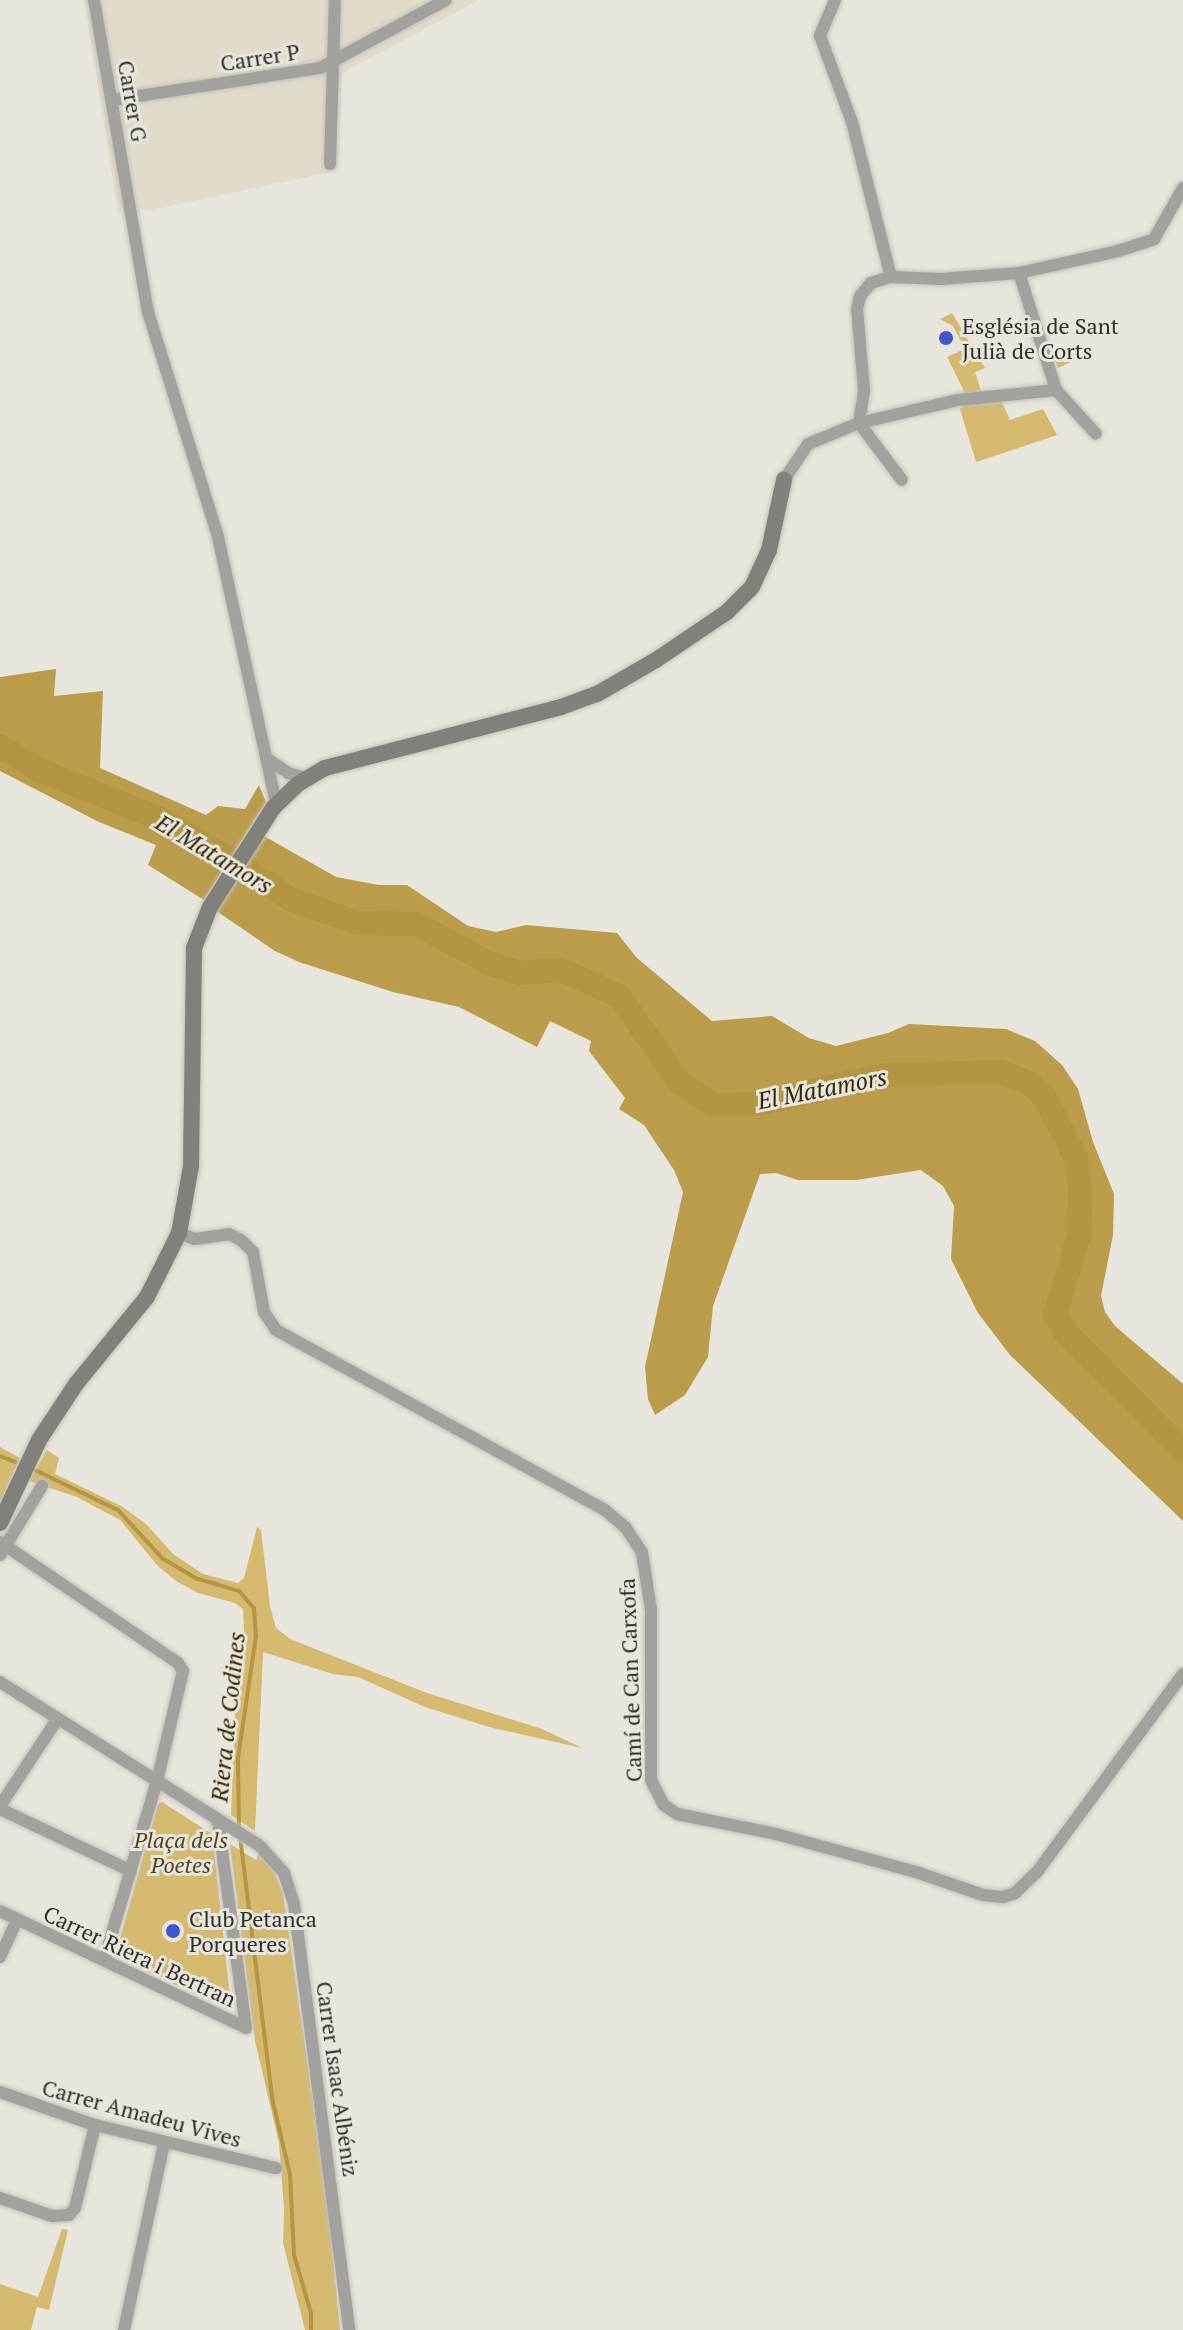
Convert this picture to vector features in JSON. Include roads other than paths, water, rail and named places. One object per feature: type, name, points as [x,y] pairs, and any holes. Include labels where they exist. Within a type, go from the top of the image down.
[{"type":"street","name":"Carrer G","points":[[94,0],[148,312],[218,537],[266,758],[271,811]]},
{"type":"street","points":[[330,164],[335,0]]},
{"type":"street","name":"Carrer P","points":[[113,100],[320,68],[446,0]]},
{"type":"street","points":[[835,0],[820,36],[852,122],[891,277]]},
{"type":"street","points":[[902,480],[859,423],[864,390],[858,340],[860,296],[871,283],[891,277],[941,279],[1019,273],[1079,261],[1154,239],[1183,188]]},
{"type":"street","points":[[1019,273],[1056,390],[1096,434]]},
{"type":"street","points":[[0,1523],[30,1458],[63,1401],[147,1297],[179,1233],[191,1166],[192,957],[210,907],[271,811],[307,778],[353,759],[561,707],[599,693],[656,660],[727,612],[752,587],[769,550],[784,480],[808,444],[859,423],[958,400],[1056,390]]},
{"type":"street","points":[[266,758],[288,773],[307,778]]},
{"type":"street","name":"Camí de Can Carxofa","points":[[179,1233],[195,1239],[229,1234],[241,1240],[253,1252],[264,1312],[276,1330],[606,1511],[625,1527],[642,1552],[651,1610],[651,1780],[664,1805],[677,1814],[776,1834],[916,1872],[983,1895],[1003,1897],[1015,1893],[1037,1872],[1183,1674]]},
{"type":"street","points":[[42,1486],[2,1547],[178,1663],[183,1671],[157,1781],[104,1960]]},
{"type":"street","name":"Carrer Isaac Albéniz","points":[[0,1682],[253,1842],[269,1854],[284,1873],[294,1904],[349,2330]]},
{"type":"street","points":[[58,1718],[0,1808],[131,1871]]},
{"type":"street","name":"Carrer Riera i Bertran","points":[[0,1911],[246,2028],[218,1820]]},
{"type":"street","points":[[0,1957],[17,1920]]},
{"type":"street","name":"Carrer Amadeu Vives","points":[[0,2092],[95,2125],[276,2168]]},
{"type":"street","points":[[0,2198],[52,2216],[69,2215],[75,2208],[95,2125]]},
{"type":"street","points":[[124,2330],[164,2143]]},
{"type":"waterway","name":"El Matamors","points":[[0,746],[39,770],[160,819],[225,856],[292,900],[358,923],[416,924],[491,964],[521,973],[561,970],[619,996],[680,1083],[714,1105],[758,1104],[883,1075],[1001,1072],[1030,1083],[1045,1098],[1076,1158],[1080,1190],[1079,1235],[1055,1315],[1065,1331],[1183,1451]]},
{"type":"waterway","name":"Riera de Codines","points":[[0,1456],[16,1462]]},
{"type":"waterway","name":"Riera de Codines","points":[[33,1469],[118,1510],[162,1558],[195,1578],[239,1591],[254,1608],[256,1636],[238,1758],[239,1827]]},
{"type":"waterway","name":"Riera de Codines","points":[[240,1836],[272,2098],[290,2175],[294,2255],[311,2313],[311,2330]]},
{"type":"place","name":"Església de Sant Julià de Corts","points":[[946,338]]},
{"type":"place","name":"Club Petanca Porqueres","points":[[173,1931]]},
{"type":"park label","name":"Plaça dels Poetes","points":[[181,1852]]}]
